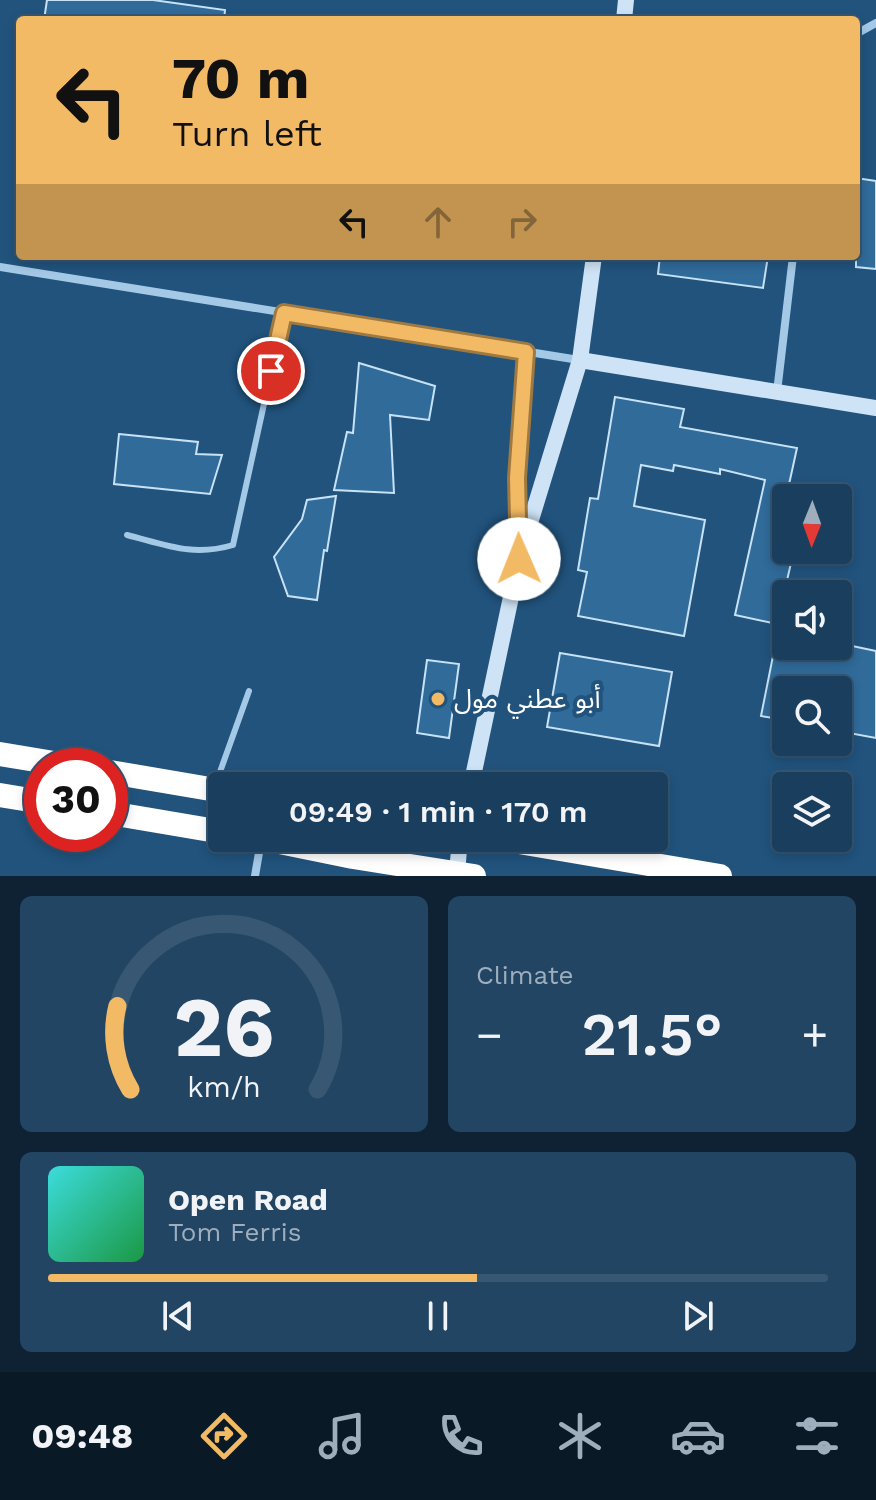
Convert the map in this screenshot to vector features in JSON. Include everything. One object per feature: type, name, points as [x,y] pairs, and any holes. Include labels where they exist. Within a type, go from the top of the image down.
[{"type":"highway","points":[[0,754],[24,758]]},
{"type":"highway","points":[[128,775],[208,789]]},
{"type":"highway","points":[[0,795],[24,799]]},
{"type":"highway","points":[[128,816],[208,830]]},
{"type":"highway","points":[[329,852],[465,874]]},
{"type":"highway","points":[[578,852],[720,876]]},
{"type":"street","points":[[474,772],[519,559],[580,360],[593,260]]},
{"type":"street","points":[[777,392],[793,260]]},
{"type":"street","points":[[0,267],[876,408]]},
{"type":"street","points":[[519,559],[517,478],[526,352]]},
{"type":"street","points":[[255,876],[259,852]]},
{"type":"street","points":[[462,852],[465,874]]},
{"type":"lane","points":[[127,535],[176,548],[210,552],[233,545],[284,313]]},
{"type":"lane","points":[[224,772],[249,691]]},
{"type":"building","points":[[47,0],[153,0],[225,10],[224,16],[45,16]]},
{"type":"building","points":[[860,179],[876,181],[876,269],[856,267],[856,260],[860,260]]},
{"type":"building","points":[[660,260],[767,260],[763,288],[658,274]]},
{"type":"building","points":[[359,363],[435,386],[429,420],[390,415],[394,493],[334,490],[347,432],[353,433]]},
{"type":"building","points":[[615,397],[684,409],[680,427],[797,448],[789,484],[772,484],[772,564],[791,564],[787,580],[772,580],[772,623],[735,615],[765,480],[720,469],[720,474],[674,465],[673,471],[641,465],[634,506],[705,520],[684,636],[578,616],[587,572],[578,570],[590,498],[598,499]]},
{"type":"building","points":[[119,434],[198,442],[196,454],[222,455],[210,494],[114,484]]},
{"type":"building","points":[[336,496],[317,600],[288,596],[274,557],[302,519],[307,500]]},
{"type":"building","points":[[852,646],[876,651],[876,738],[852,734],[852,676],[772,676],[772,718],[761,716],[772,660],[852,660]]},
{"type":"building","points":[[560,653],[672,672],[659,746],[547,727]]},
{"type":"building","name":"أبو عطني مول","points":[[427,660],[459,664],[449,738],[417,733]]},
{"type":"place","name":"أبو عطني مول","points":[[438,699]]},
{"type":"route","points":[[271,371],[284,313],[526,352],[517,478],[519,559]]}]
